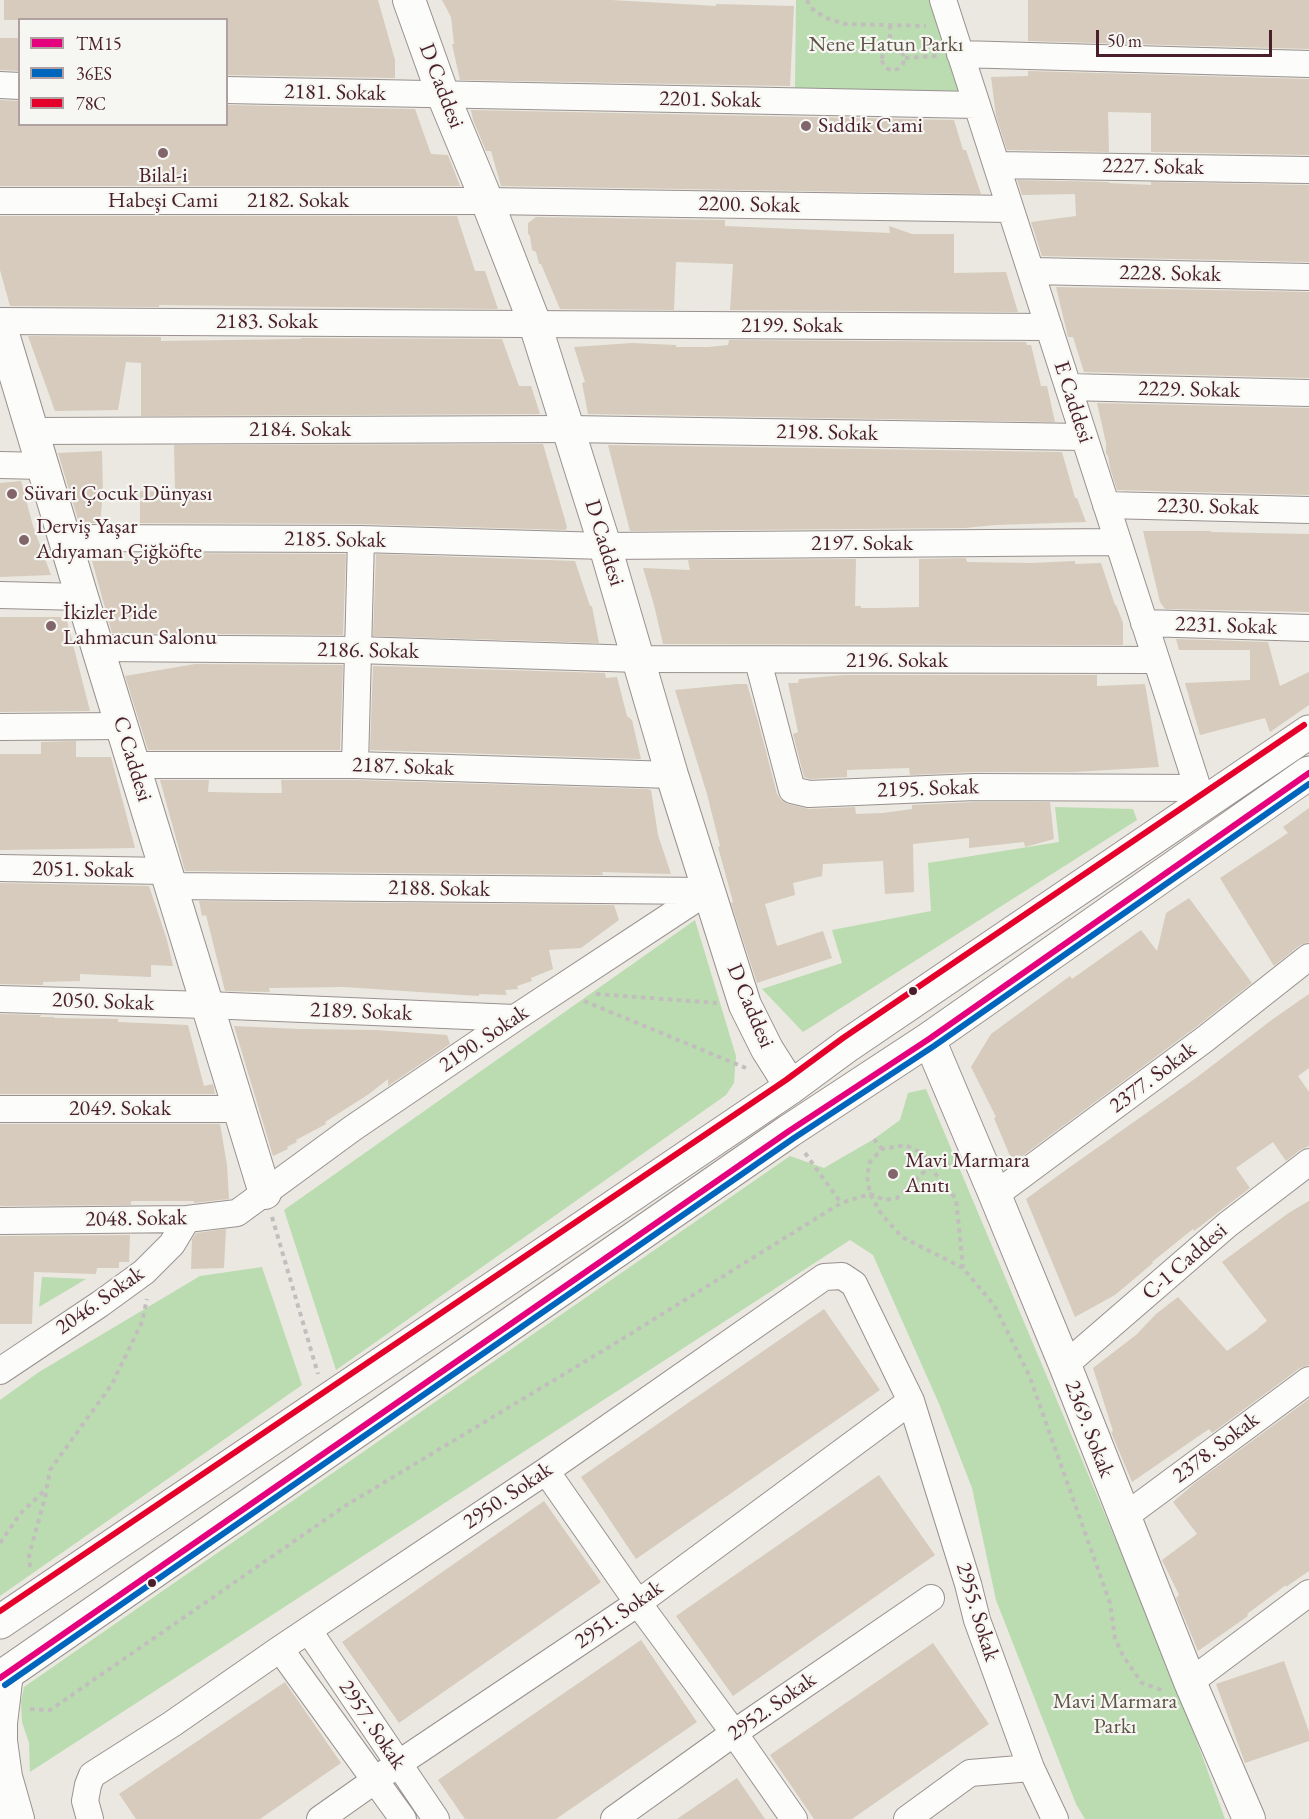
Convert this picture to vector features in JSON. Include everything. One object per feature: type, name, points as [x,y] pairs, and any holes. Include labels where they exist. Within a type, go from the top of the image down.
[{"type":"main road","points":[[0,1622],[791,1087],[1201,796],[1309,732]]},
{"type":"main road","points":[[3,1684],[531,1310],[800,1124],[929,1039],[1309,773]]},
{"type":"main road","points":[[791,1087],[800,1124]]},
{"type":"main road","points":[[531,1310],[536,1295],[767,1138],[791,1087]]},
{"type":"street","name":"D Caddesi","points":[[409,0],[442,95],[487,201],[535,324],[605,546],[672,775],[745,1005],[771,1057],[791,1087]]},
{"type":"street","name":"E Caddesi","points":[[943,0],[1201,796]]},
{"type":"street","points":[[960,54],[1309,64]]},
{"type":"street","points":[[0,85],[18,86]]},
{"type":"street","name":"2181. Sokak","points":[[228,90],[442,95]]},
{"type":"street","name":"2201. Sokak","points":[[442,95],[977,105]]},
{"type":"street","name":"2227. Sokak","points":[[997,165],[1309,170]]},
{"type":"street","name":"2182. Sokak","points":[[0,201],[487,201]]},
{"type":"street","name":"2200. Sokak","points":[[487,201],[1010,209]]},
{"type":"street","name":"2228. Sokak","points":[[1032,270],[1309,277]]},
{"type":"street","name":"2183. Sokak","points":[[0,322],[535,324]]},
{"type":"street","name":"C Caddesi","points":[[0,322],[97,648],[265,1193]]},
{"type":"street","name":"2199. Sokak","points":[[535,324],[1049,327]]},
{"type":"street","name":"2229. Sokak","points":[[1068,387],[1309,393]]},
{"type":"street","name":"2184. Sokak","points":[[31,431],[569,429]]},
{"type":"street","name":"2198. Sokak","points":[[569,429],[1084,438]]},
{"type":"street","points":[[0,465],[43,466]]},
{"type":"street","name":"2230. Sokak","points":[[1106,505],[1309,510]]},
{"type":"street","name":"2185. Sokak","points":[[64,538],[361,539],[605,546]]},
{"type":"street","points":[[355,765],[361,539]]},
{"type":"street","name":"2197. Sokak","points":[[605,546],[1118,542]]},
{"type":"street","points":[[0,596],[82,597]]},
{"type":"street","name":"2231. Sokak","points":[[1144,623],[1309,628]]},
{"type":"street","name":"2186. Sokak","points":[[97,648],[357,650],[638,660]]},
{"type":"street","name":"2196. Sokak","points":[[638,660],[1156,660]]},
{"type":"street","name":"2195. Sokak","points":[[758,661],[792,790],[809,794],[975,787],[1201,796]]},
{"type":"street","points":[[0,727],[121,726]]},
{"type":"street","name":"2187. Sokak","points":[[134,765],[355,765],[672,775]]},
{"type":"street","name":"2051. Sokak","points":[[0,868],[168,879]]},
{"type":"street","name":"2188. Sokak","points":[[168,879],[708,891]]},
{"type":"street","name":"2190. Sokak","points":[[265,1193],[353,1128],[708,891]]},
{"type":"street","name":"2377. Sokak","points":[[995,1195],[1205,1039],[1309,957]]},
{"type":"street","name":"2050. Sokak","points":[[0,999],[207,1005]]},
{"type":"street","name":"2189. Sokak","points":[[207,1005],[515,1018]]},
{"type":"street","name":"2369. Sokak","points":[[929,1039],[1065,1365],[1190,1682],[1249,1819]]},
{"type":"street","name":"2049. Sokak","points":[[0,1109],[240,1109]]},
{"type":"street","name":"C-1 Caddesi","points":[[1065,1365],[1227,1225],[1309,1162]]},
{"type":"street","name":"2048. Sokak","points":[[0,1221],[187,1219],[237,1213],[265,1193]]},
{"type":"street","name":"2046. Sokak","points":[[0,1371],[144,1272],[172,1244],[187,1219]]},
{"type":"street","name":"2950. Sokak","points":[[90,1819],[85,1801],[92,1775],[172,1724],[280,1648],[309,1631],[546,1471],[824,1278],[842,1276],[854,1284],[911,1401]]},
{"type":"street","points":[[0,1348],[27,1352]]},
{"type":"street","name":"2378. Sokak","points":[[1124,1517],[1309,1380]]},
{"type":"street","name":"2951. Sokak","points":[[321,1819],[398,1764],[638,1603],[911,1401]]},
{"type":"street","name":"2955. Sokak","points":[[911,1401],[977,1620],[1031,1768],[1055,1819]]},
{"type":"street","points":[[546,1471],[794,1819]]},
{"type":"street","points":[[1190,1682],[1309,1593]]},
{"type":"street","name":"2952. Sokak","points":[[614,1819],[734,1733],[931,1598]]},
{"type":"street","name":"2957. Sokak","points":[[309,1631],[436,1819]]},
{"type":"street","name":"2957. Sokak","points":[[280,1648],[403,1819]]},
{"type":"street","points":[[3,1684],[1,1741],[6,1778],[18,1819]]},
{"type":"street","points":[[907,1819],[970,1773],[1031,1768]]},
{"type":"street","points":[[0,1800],[11,1819]]},
{"type":"path","points":[[807,0],[811,8],[826,18],[846,24],[951,26]]},
{"type":"path","points":[[890,25],[890,48]]},
{"type":"path","points":[[890,48],[898,48],[905,58],[901,68],[897,70],[884,66],[883,52],[890,48]]},
{"type":"path","points":[[905,58],[960,54]]},
{"type":"path","points":[[557,990],[745,1005]]},
{"type":"path","points":[[557,990],[750,1070]]},
{"type":"path","points":[[800,1124],[841,1203]]},
{"type":"path","points":[[874,1139],[882,1149]]},
{"type":"path","points":[[963,1268],[956,1199],[920,1152],[905,1145],[882,1149],[870,1162],[867,1176],[870,1194],[882,1215],[902,1237],[963,1268],[993,1305],[1029,1375],[1110,1603],[1115,1638],[1123,1656],[1142,1683],[1162,1691],[1173,1691],[1190,1682]]},
{"type":"path","points":[[3,1684],[34,1710],[50,1710],[345,1506],[624,1338],[841,1203],[870,1194],[885,1200],[897,1198],[930,1165],[982,1164]]},
{"type":"path","points":[[265,1193],[326,1401]]},
{"type":"path","points":[[33,1599],[29,1555],[50,1470],[112,1384],[142,1322],[148,1298],[144,1272]]},
{"type":"path","points":[[0,1543],[20,1514],[47,1489]]},
{"type":"green space","name":"Nene Hatun Parkı","points":[[796,0],[931,0],[963,92],[795,90]]},
{"type":"green space","points":[[1055,807],[1133,809],[1137,820],[803,1032],[762,989],[842,963],[832,930],[931,911],[928,863],[1059,842]]},
{"type":"green space","points":[[695,920],[736,1056],[734,1083],[726,1095],[336,1370],[284,1210]]},
{"type":"green space","name":"Mavi Marmara Parkı","points":[[926,1089],[1175,1681],[1225,1819],[1085,1819],[1076,1804],[996,1600],[972,1488],[940,1406],[873,1255],[850,1240],[30,1772],[29,1743],[22,1722],[21,1702],[24,1687],[790,1156],[824,1168],[874,1139],[900,1120],[908,1093]]},
{"type":"green space","points":[[262,1267],[302,1385],[0,1596],[0,1400],[39,1372],[200,1276]]},
{"type":"green space","points":[[42,1277],[86,1279],[39,1307]]},
{"type":"building","points":[[4,0],[378,0],[395,60],[395,78],[228,75],[228,18],[18,18],[18,20],[4,20]]},
{"type":"building","points":[[442,0],[611,0],[716,6],[716,4],[794,6],[790,86],[460,80],[452,44],[454,44],[451,17]]},
{"type":"building","points":[[1028,0],[1309,0],[1309,49],[1028,41]]},
{"type":"building","points":[[0,38],[18,38],[18,71],[0,70]]},
{"type":"building","points":[[1028,71],[1309,79],[1309,155],[1151,152],[1151,113],[1108,112],[1109,152],[1007,150],[996,116],[991,77],[1028,76]]},
{"type":"building","points":[[0,100],[18,101],[18,126],[228,126],[228,105],[415,109],[431,154],[448,155],[460,186],[0,186]]},
{"type":"building","points":[[471,110],[954,120],[963,150],[966,150],[981,194],[501,186],[491,151],[486,151]]},
{"type":"building","points":[[1017,180],[1151,185],[1151,182],[1309,185],[1309,262],[1042,256],[1031,222],[1076,216],[1075,194],[1022,195]]},
{"type":"building","points":[[0,216],[457,216],[475,271],[485,271],[498,309],[159,305],[159,307],[10,306],[0,270]]},
{"type":"building","points":[[536,217],[725,220],[725,226],[890,233],[889,226],[912,234],[954,234],[954,273],[1006,272],[1018,312],[730,310],[733,264],[676,262],[674,310],[560,309],[541,264],[539,264],[536,252],[532,250],[528,223]]},
{"type":"building","points":[[1056,287],[1309,292],[1309,378],[1084,372],[1073,337],[1068,337]]},
{"type":"building","points":[[28,336],[161,337],[161,341],[301,338],[502,339],[519,386],[531,386],[540,414],[141,416],[141,363],[126,362],[118,410],[55,411]]},
{"type":"building","points":[[729,340],[1026,342],[1027,345],[1031,345],[1041,386],[1047,386],[1055,422],[588,414],[582,383],[585,382],[574,347],[632,343],[708,347],[728,345]]},
{"type":"building","points":[[1097,403],[1309,408],[1309,495],[1117,490],[1106,454],[1106,443]]},
{"type":"building","points":[[543,444],[566,530],[361,524],[140,523],[140,491],[175,492],[174,445]]},
{"type":"building","points":[[608,445],[1062,452],[1075,498],[1077,498],[1086,522],[965,528],[630,531]]},
{"type":"building","points":[[102,451],[103,494],[100,523],[79,523],[58,453]]},
{"type":"building","points":[[21,481],[33,526],[51,575],[0,577],[0,483]]},
{"type":"building","points":[[1143,531],[1309,534],[1309,612],[1165,609],[1160,602]]},
{"type":"building","points":[[140,553],[346,554],[343,635],[112,633],[92,561],[140,561]]},
{"type":"building","points":[[376,554],[575,561],[590,606],[592,606],[599,643],[373,636]]},
{"type":"building","points":[[966,558],[967,562],[1075,561],[1075,564],[1101,563],[1123,623],[1123,645],[663,644],[643,568],[690,570],[688,560],[856,559],[855,606],[861,606],[861,608],[919,607],[919,559]]},
{"type":"building","points":[[0,617],[66,617],[90,711],[0,712]]},
{"type":"building","points":[[1176,639],[1268,642],[1280,686],[1309,672],[1309,705],[1270,732],[1265,718],[1200,735],[1185,683],[1250,680],[1250,650],[1179,650]]},
{"type":"building","points":[[195,664],[343,665],[340,750],[148,750],[125,676]]},
{"type":"building","points":[[373,666],[605,673],[606,678],[617,677],[627,716],[632,720],[641,759],[370,750]]},
{"type":"building","points":[[844,675],[1097,675],[1097,686],[1145,684],[1159,767],[1073,772],[974,772],[910,775],[909,768],[847,770],[847,777],[810,779],[804,777],[793,734],[798,732],[788,683],[798,683],[799,679]]},
{"type":"building","points":[[747,684],[777,794],[788,804],[809,809],[855,807],[856,814],[912,809],[912,805],[1050,802],[1054,839],[1025,847],[1024,842],[969,848],[969,838],[913,844],[914,892],[885,894],[883,861],[823,864],[822,876],[793,883],[795,895],[765,904],[777,946],[823,931],[832,958],[757,983],[731,903],[733,902],[707,794],[675,690]]},
{"type":"building","points":[[76,741],[76,757],[111,757],[135,848],[0,850],[0,754],[41,754],[41,742]]},
{"type":"building","points":[[160,780],[209,780],[208,792],[259,793],[282,793],[281,780],[355,780],[647,789],[651,790],[658,835],[671,874],[185,871]]},
{"type":"building","points":[[1309,808],[1309,942],[1300,945],[1274,966],[1220,878],[1288,833],[1283,827]]},
{"type":"building","points":[[0,883],[149,886],[173,966],[151,965],[151,977],[80,974],[80,981],[43,982],[43,985],[0,984]]},
{"type":"building","points":[[1189,898],[1252,983],[1013,1163],[994,1118],[996,1117],[971,1067],[991,1034],[1070,976],[1072,979],[1141,930],[1157,951],[1166,913]]},
{"type":"building","points":[[199,901],[614,905],[619,920],[581,948],[549,950],[553,969],[531,978],[532,981],[517,986],[518,989],[505,990],[507,995],[479,994],[479,996],[344,987],[269,988],[270,992],[225,991],[206,915],[202,916]]},
{"type":"building","points":[[1309,994],[1309,1068],[1298,1076],[1309,1092],[1309,1146],[1286,1161],[1273,1142],[1236,1168],[1250,1188],[1194,1231],[1193,1229],[1115,1295],[1075,1317],[1026,1199]]},
{"type":"building","points":[[0,1014],[118,1019],[118,1022],[188,1025],[204,1086],[213,1084],[215,1094],[0,1094]]},
{"type":"building","points":[[234,1026],[376,1030],[447,1035],[450,1044],[388,1086],[388,1079],[325,1122],[326,1124],[296,1140],[297,1142],[287,1147],[288,1149],[273,1156]]},
{"type":"building","points":[[0,1124],[220,1124],[227,1165],[229,1199],[194,1203],[194,1201],[131,1201],[131,1205],[0,1206]]},
{"type":"building","points":[[1309,1201],[1309,1365],[1300,1368],[1212,1433],[1209,1429],[1132,1482],[1111,1432],[1113,1431],[1093,1368],[1136,1335],[1156,1314],[1178,1297],[1227,1351],[1258,1329],[1267,1321],[1222,1262],[1290,1212]]},
{"type":"building","points":[[226,1229],[224,1268],[191,1269],[192,1239],[196,1233]]},
{"type":"building","points":[[130,1235],[129,1262],[119,1262],[119,1268],[97,1268],[96,1274],[34,1272],[32,1324],[0,1324],[0,1236]]},
{"type":"building","points":[[824,1309],[880,1390],[636,1559],[581,1477]]},
{"type":"building","points":[[1309,1399],[1309,1571],[1286,1587],[1286,1585],[1247,1614],[1248,1616],[1198,1651],[1176,1598],[1179,1595],[1162,1560],[1197,1534],[1173,1502],[1195,1483]]},
{"type":"building","points":[[879,1475],[935,1555],[733,1696],[676,1616]]},
{"type":"building","points":[[544,1501],[601,1582],[399,1723],[342,1642]]},
{"type":"building","points":[[641,1640],[697,1722],[556,1819],[465,1819],[438,1780]]},
{"type":"building","points":[[933,1643],[989,1724],[852,1819],[814,1819],[770,1755]]},
{"type":"building","points":[[1284,1661],[1309,1732],[1309,1741],[1245,1763],[1216,1684]]},
{"type":"building","points":[[285,1682],[341,1763],[260,1819],[136,1819],[119,1794]]},
{"type":"building","points":[[737,1778],[765,1819],[677,1819]]},
{"type":"transit line","name":"78C","points":[[0,1611],[786,1080],[843,1038],[1304,725]]},
{"type":"transit line","name":"TM15","points":[[0,1678],[789,1131],[929,1039],[1309,773]]},
{"type":"transit line","name":"36ES","points":[[5,1685],[794,1138],[934,1046],[1309,784]]},
{"type":"place","name":"Sıddık Cami","points":[[806,126]]},
{"type":"place","name":"Bilal-i Habeşi Cami","points":[[163,153]]},
{"type":"place","name":"Süvari Çocuk Dünyası","points":[[12,494]]},
{"type":"place","name":"Derviş Yaşar Adıyaman Çiğköfte","points":[[24,540]]},
{"type":"place","name":"İkizler Pide Lahmacun Salonu","points":[[51,626]]},
{"type":"place","name":"Mavi Marmara Anıtı","points":[[893,1174]]}]
